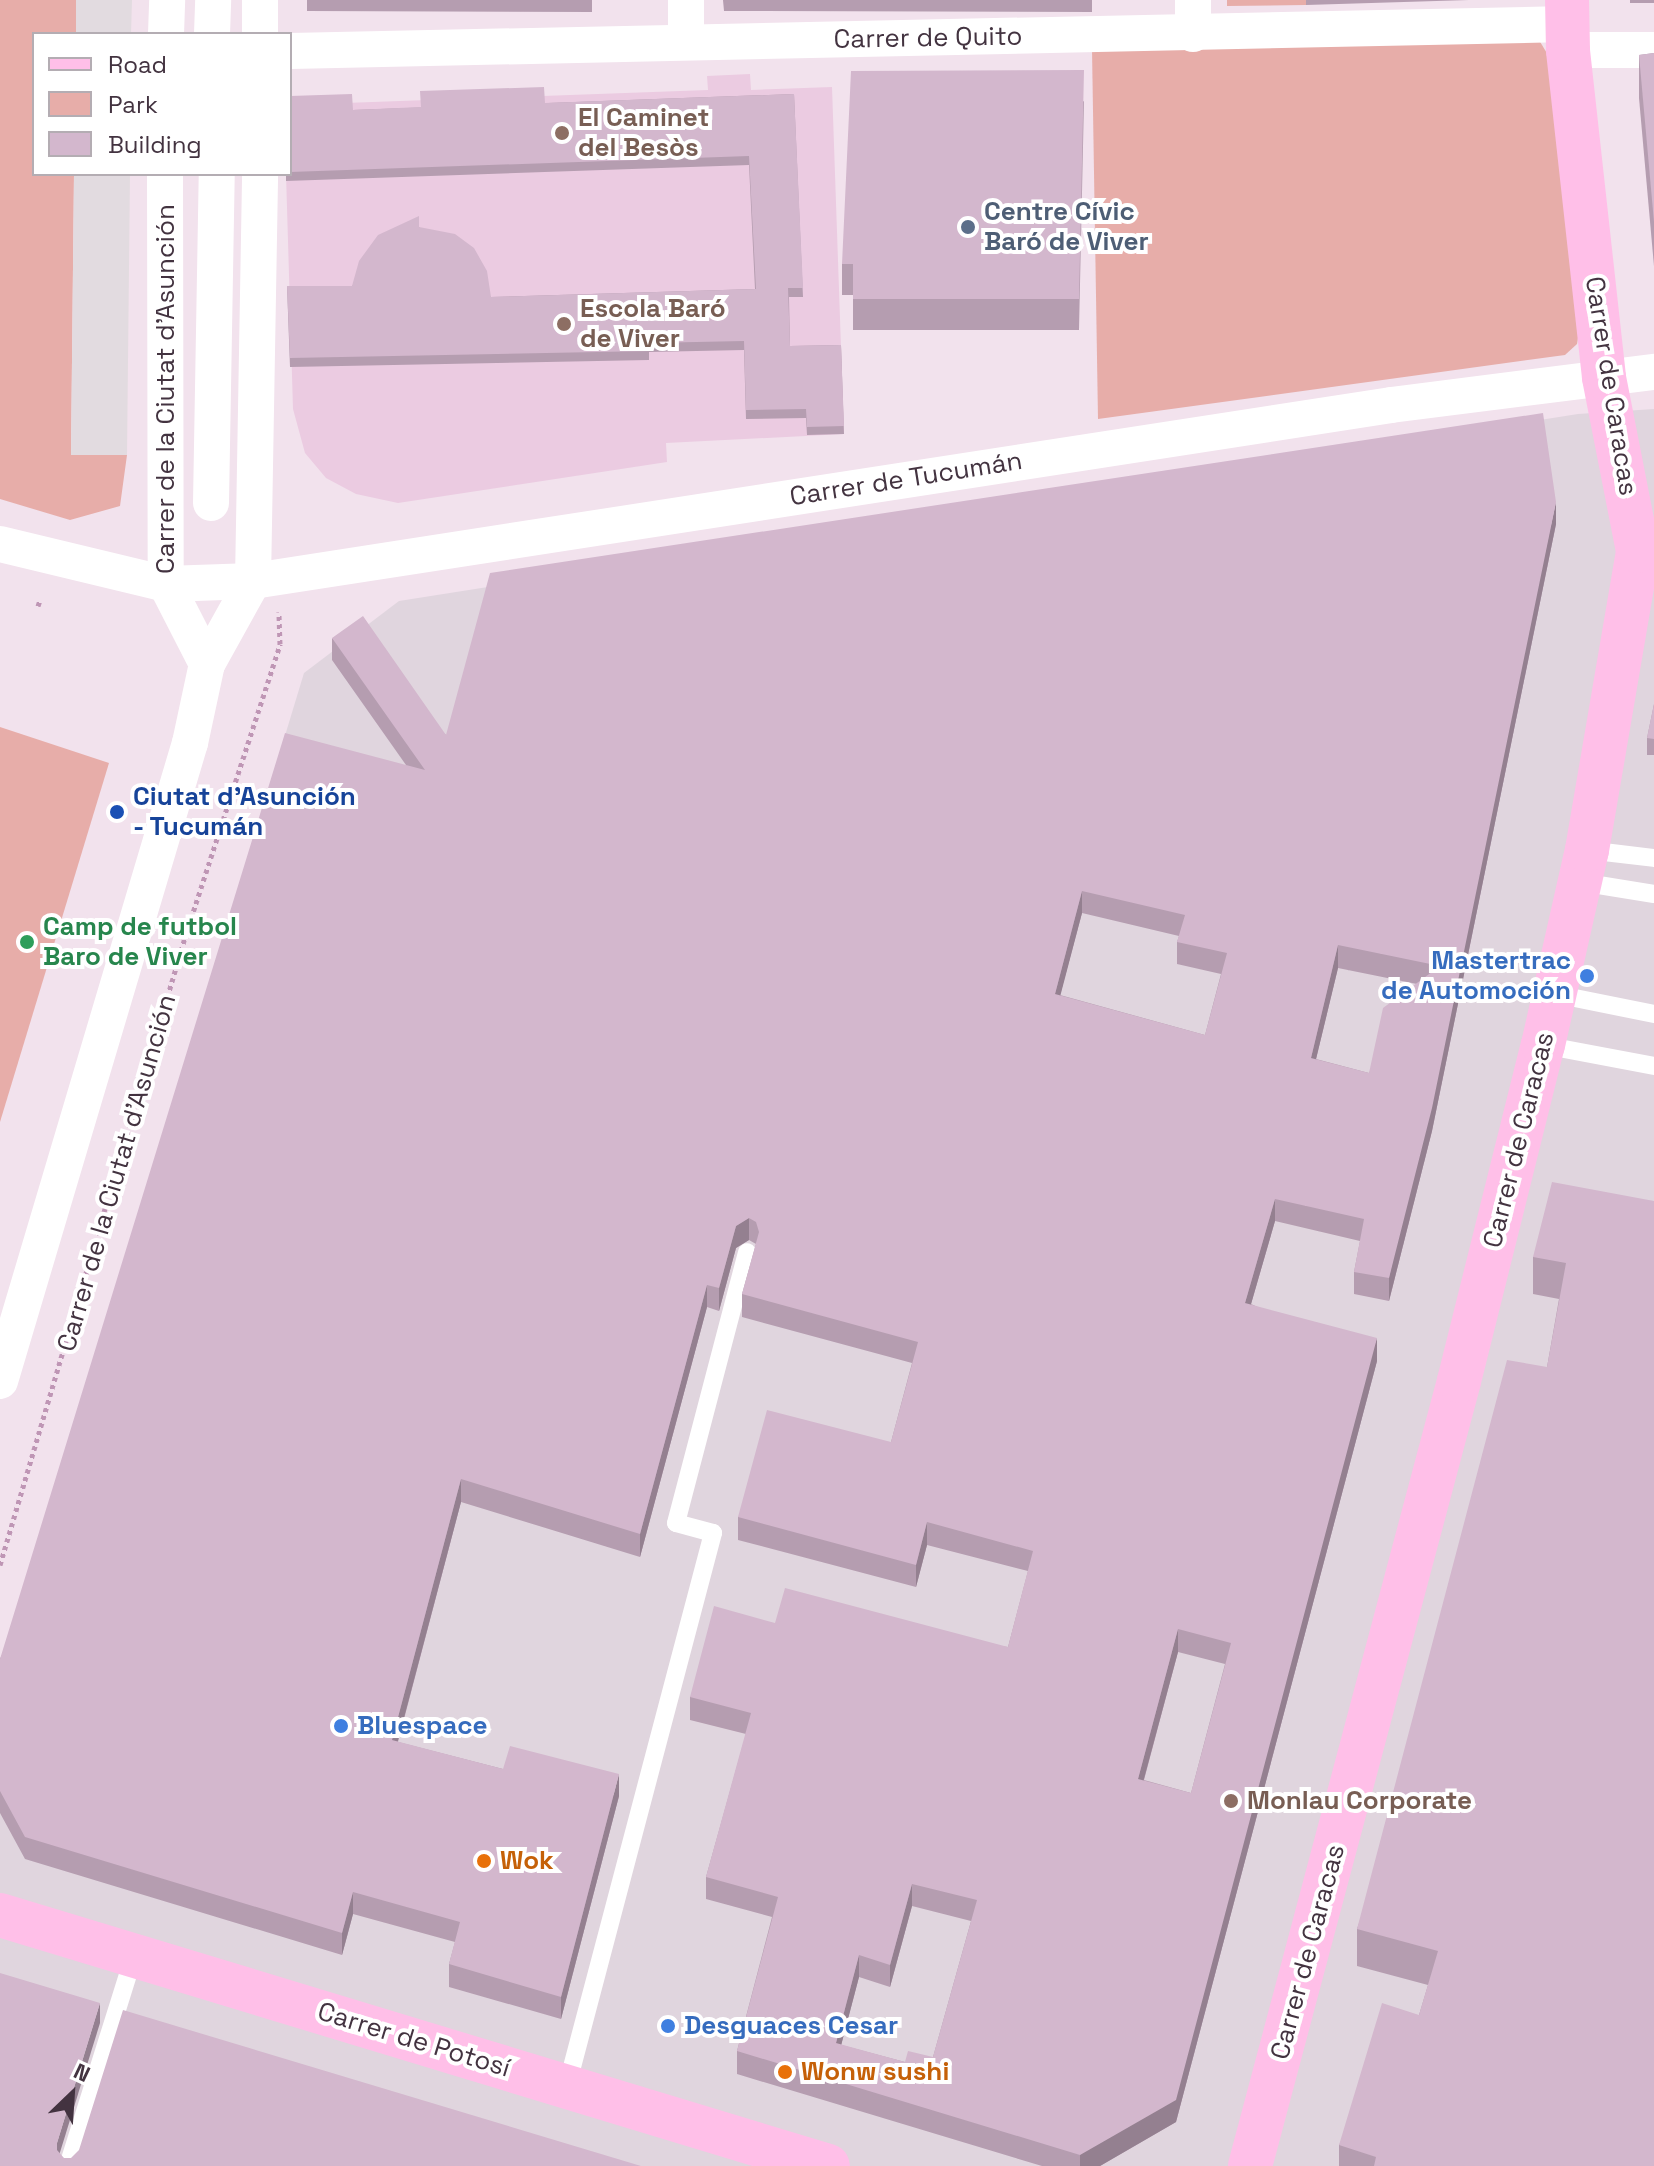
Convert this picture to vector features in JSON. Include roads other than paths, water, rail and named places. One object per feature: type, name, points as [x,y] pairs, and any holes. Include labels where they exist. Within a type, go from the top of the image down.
[{"type":"street","points":[[166,32],[167,0]]},
{"type":"street","points":[[212,32],[213,0]]},
{"type":"street","points":[[260,0],[260,32]]},
{"type":"street","points":[[686,0],[686,41]]},
{"type":"street","name":"Carrer de Quito","points":[[292,51],[686,41],[1193,17],[1567,25],[1654,50]]},
{"type":"street","name":"Carrer de Caracas","points":[[1250,2166],[1459,1381],[1543,1045],[1584,866],[1638,551],[1604,377],[1567,25]]},
{"type":"street","name":"Carrer de la Ciutat d'Asunción","points":[[0,1381],[190,743],[207,664],[166,584],[165,176]]},
{"type":"street","name":"Carrer de la Ciutat d'Asunción","points":[[211,503],[217,176]]},
{"type":"street","points":[[207,664],[253,581],[260,176]]},
{"type":"street","name":"Carrer de Tucumán","points":[[0,544],[166,584],[253,581],[1059,455],[1654,372]]},
{"type":"street","name":"Carrer de Potosí","points":[[0,1915],[828,2166]]},
{"type":"lane","points":[[1584,866],[1654,858]]},
{"type":"lane","points":[[1584,866],[1654,894]]},
{"type":"lane","points":[[1555,994],[1654,1014]]},
{"type":"lane","points":[[1543,1045],[1654,1066]]},
{"type":"lane","points":[[567,2086],[713,1533],[676,1523],[747,1252]]},
{"type":"lane","points":[[68,2166],[134,1955]]},
{"type":"place","name":"El Caminet del Besòs","points":[[562,133]]},
{"type":"place","name":"Centre Cívic Baró de Viver","points":[[968,227]]},
{"type":"place","name":"Escola Baró de Viver","points":[[564,324]]},
{"type":"place","name":"Ciutat d'Asunción - Tucumán","points":[[117,812]]},
{"type":"place","name":"Camp de futbol Baro de Viver","points":[[27,942]]},
{"type":"place","name":"Mastertrac de Automoción","points":[[1587,976]]},
{"type":"place","name":"Bluespace","points":[[341,1726]]},
{"type":"place","name":"Monlau Corporate","points":[[1231,1801]]},
{"type":"place","name":"Wok","points":[[484,1861]]},
{"type":"place","name":"Desguaces Cesar","points":[[668,2026]]},
{"type":"place","name":"Wonw sushi","points":[[785,2072]]}]
